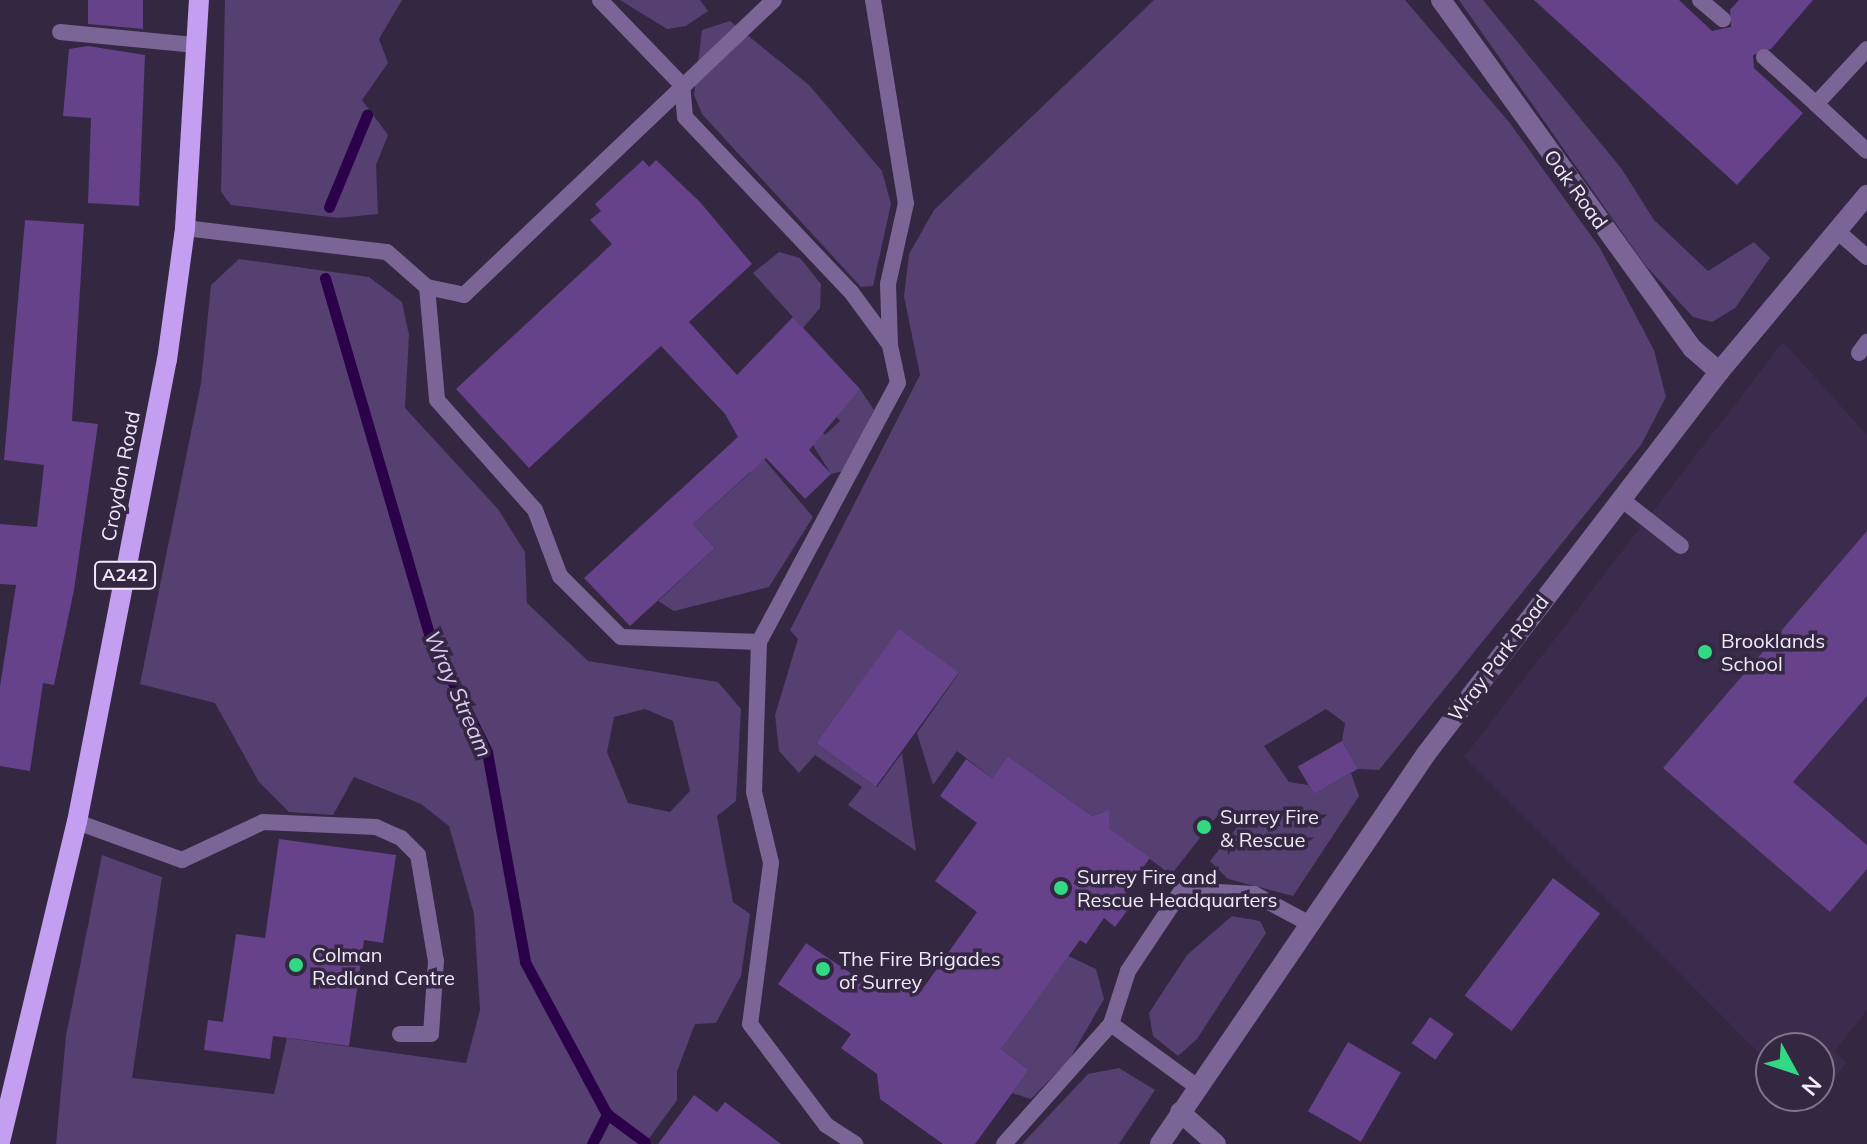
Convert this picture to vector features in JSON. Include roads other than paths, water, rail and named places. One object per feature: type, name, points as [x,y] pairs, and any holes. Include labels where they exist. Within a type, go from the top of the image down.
[{"type":"main road","name":"Croydon Road","points":[[0,1142],[77,822],[167,360],[185,228],[199,0]]},
{"type":"street","name":"Oak Road","points":[[1441,0],[1659,304],[1719,372]]},
{"type":"street","name":"Wray Park Road","points":[[1160,1144],[1308,923],[1621,499],[1719,372],[1867,195]]},
{"type":"street","points":[[1180,1112],[1216,1144]]},
{"type":"lane","points":[[600,0],[682,85],[685,117],[851,292],[890,345]]},
{"type":"lane","points":[[185,228],[387,252],[427,287],[464,295],[774,0]]},
{"type":"lane","points":[[855,1144],[826,1125],[750,1024],[771,863],[754,792],[759,642],[898,383],[890,345],[888,284],[906,203],[873,0]]},
{"type":"lane","points":[[1700,0],[1723,19]]},
{"type":"lane","points":[[60,32],[196,45]]},
{"type":"lane","points":[[1816,104],[1867,49]]},
{"type":"lane","points":[[1764,57],[1867,151]]},
{"type":"lane","points":[[1837,231],[1867,257]]},
{"type":"lane","points":[[427,287],[437,400],[535,510],[560,576],[621,637],[759,642]]},
{"type":"lane","points":[[1621,499],[1681,546]]},
{"type":"lane","points":[[77,822],[182,860],[263,822],[376,827],[401,838],[418,855],[436,961],[431,1034],[400,1034]]},
{"type":"lane","points":[[1004,1144],[1111,1024],[1128,971],[1182,890],[1254,894],[1308,923]]},
{"type":"lane","points":[[1111,1024],[1196,1086]]},
{"type":"waterway","name":"Wray Stream","points":[[329,207],[367,115]]},
{"type":"waterway","name":"Wray Stream","points":[[325,278],[429,634],[487,752],[525,962],[607,1114],[645,1142]]},
{"type":"waterway","name":"Wray Stream","points":[[592,1144],[607,1114]]},
{"type":"place","name":"Brooklands School","points":[[1705,652]]},
{"type":"place","name":"Surrey Fire & Rescue","points":[[1204,827]]},
{"type":"place","name":"Surrey Fire and Rescue Headquarters","points":[[1061,888]]},
{"type":"place","name":"Colman Redland Centre","points":[[296,965]]},
{"type":"place","name":"The Fire Brigades of Surrey","points":[[823,969]]}]
